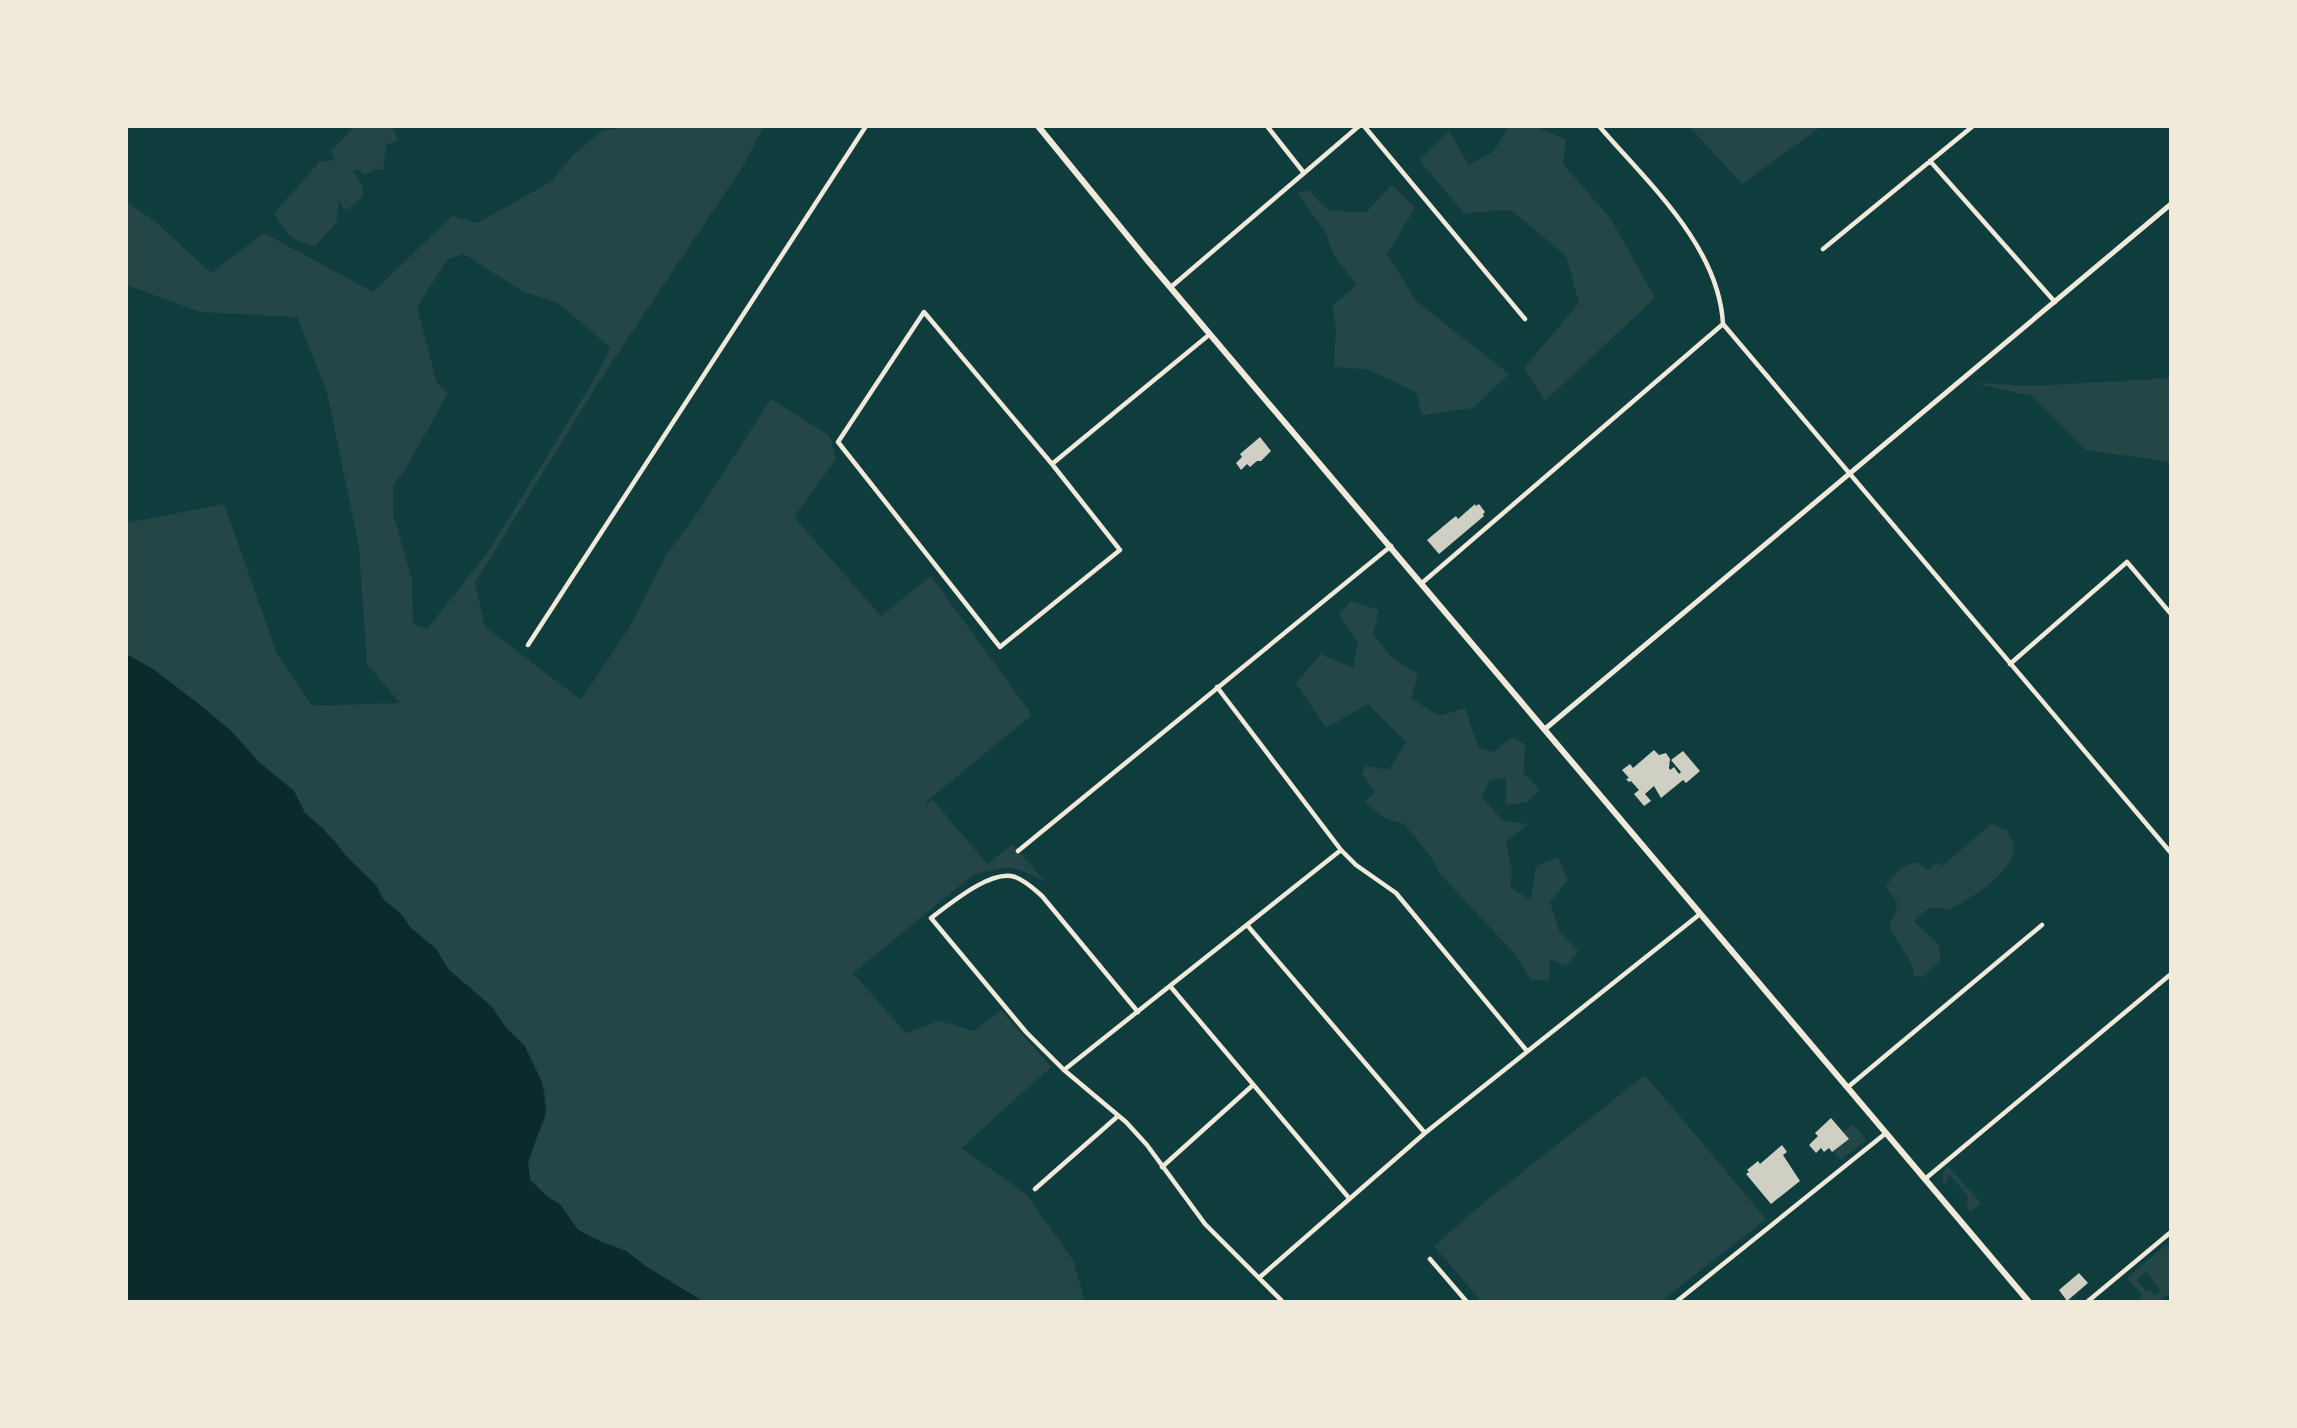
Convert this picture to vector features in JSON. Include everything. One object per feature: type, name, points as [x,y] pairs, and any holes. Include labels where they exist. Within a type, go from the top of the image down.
[{"type":"main road","points":[[1038,126],[1210,334],[2029,1302]]},
{"type":"street","points":[[528,645],[866,126]]},
{"type":"street","points":[[1267,126],[1304,173]]},
{"type":"street","points":[[1171,287],[1359,126]]},
{"type":"street","points":[[1364,126],[1525,319]]},
{"type":"street","points":[[1599,126],[1693,237],[1711,273],[1722,304],[1723,324],[2171,852]]},
{"type":"street","points":[[1823,249],[1973,126]]},
{"type":"street","points":[[1930,161],[2055,303]]},
{"type":"street","points":[[1545,729],[2171,204]]},
{"type":"street","points":[[924,312],[1052,464],[1120,550],[1000,647],[838,442],[924,312]]},
{"type":"street","points":[[1422,583],[1723,324]]},
{"type":"street","points":[[1052,464],[1210,334]]},
{"type":"street","points":[[1018,851],[1391,545]]},
{"type":"street","points":[[2010,664],[2127,562],[2171,614]]},
{"type":"street","points":[[1217,687],[1341,850],[1356,865],[1396,894],[1527,1051]]},
{"type":"street","points":[[1064,1070],[1341,850]]},
{"type":"street","points":[[1138,1012],[1042,896],[1028,883],[1012,876],[993,879],[977,886],[930,918],[1026,1032],[1147,1145],[1205,1223],[1283,1302]]},
{"type":"street","points":[[1260,1277],[1425,1133],[1701,913]]},
{"type":"street","points":[[1247,925],[1425,1133]]},
{"type":"street","points":[[1848,1087],[2042,925]]},
{"type":"street","points":[[1925,1179],[2171,974]]},
{"type":"street","points":[[1170,986],[1349,1198]]},
{"type":"street","points":[[1162,1167],[1253,1085]]},
{"type":"street","points":[[1035,1189],[1118,1116]]},
{"type":"street","points":[[1676,1302],[1886,1133]]},
{"type":"street","points":[[2087,1302],[2171,1232]]},
{"type":"street","points":[[1430,1259],[1467,1302]]},
{"type":"shaded area","points":[[355,126],[392,126],[398,140],[386,145],[383,170],[375,169],[365,175],[357,169],[353,172],[362,184],[363,196],[347,210],[339,200],[337,222],[315,246],[295,239],[274,214],[319,162],[335,160],[331,151]]},
{"type":"shaded area","points":[[632,126],[764,126],[743,166],[600,380],[475,583],[485,627],[581,700],[629,628],[667,554],[698,512],[771,399],[830,436],[836,459],[794,517],[881,616],[931,576],[1032,715],[927,801],[925,806],[933,800],[987,864],[1013,844],[1044,881],[1009,867],[974,874],[853,973],[906,1033],[939,1021],[974,1031],[1001,1010],[1051,1067],[961,1148],[1027,1195],[1073,1260],[1085,1302],[704,1302],[626,1251],[578,1230],[557,1202],[530,1180],[528,1162],[546,1115],[545,1091],[526,1048],[505,1026],[494,1009],[449,970],[436,949],[410,927],[322,827],[305,813],[294,791],[259,762],[231,731],[200,705],[153,669],[126,654],[126,523],[224,504],[277,654],[312,706],[400,703],[367,664],[359,547],[327,392],[297,317],[201,312],[126,285],[126,201],[158,224],[211,273],[264,233],[373,292],[452,216],[477,223],[551,182],[572,156],[602,131]],"holes":[[[464,254],[522,291],[556,302],[610,348],[597,375],[488,552],[427,629],[413,624],[412,579],[393,515],[393,486],[448,393],[437,383],[417,307],[448,259]]]},
{"type":"shaded area","points":[[1509,126],[1535,126],[1566,140],[1563,164],[1611,219],[1655,298],[1545,401],[1524,368],[1579,303],[1566,256],[1511,210],[1464,213],[1419,160],[1449,131],[1469,165],[1494,151]]},
{"type":"shaded area","points":[[1689,126],[1822,126],[1742,184]]},
{"type":"shaded area","points":[[1392,185],[1415,208],[1387,254],[1416,301],[1509,374],[1473,408],[1422,415],[1416,392],[1367,369],[1334,367],[1336,327],[1332,306],[1357,285],[1334,256],[1326,233],[1297,193],[1308,190],[1330,211],[1366,212]]},
{"type":"shaded area","points":[[2171,378],[2171,462],[2086,450],[2032,396],[1974,383],[2034,386]]},
{"type":"shaded area","points":[[1351,601],[1379,610],[1373,634],[1392,658],[1418,674],[1411,698],[1439,716],[1465,708],[1478,747],[1493,752],[1513,737],[1525,744],[1524,773],[1540,790],[1527,802],[1506,805],[1506,778],[1489,781],[1482,797],[1503,821],[1528,824],[1506,842],[1512,870],[1510,887],[1531,900],[1536,866],[1558,857],[1568,880],[1550,902],[1559,931],[1578,951],[1566,966],[1550,959],[1549,980],[1531,980],[1515,954],[1440,874],[1429,854],[1404,824],[1384,818],[1365,802],[1375,792],[1362,774],[1366,766],[1389,770],[1406,742],[1368,704],[1326,728],[1296,683],[1321,654],[1353,668],[1358,643],[1339,614]]},
{"type":"shaded area","points":[[126,654],[153,669],[200,705],[231,731],[259,762],[294,791],[305,813],[376,885],[382,898],[436,949],[449,970],[490,1005],[507,1029],[524,1045],[542,1082],[546,1111],[528,1162],[530,1180],[549,1198],[560,1204],[578,1230],[626,1251],[704,1302],[126,1302]]},
{"type":"shaded area","points":[[1991,824],[2008,831],[2014,845],[2007,866],[1990,884],[1969,899],[1951,909],[1928,909],[1914,921],[1939,945],[1941,960],[1923,977],[1914,976],[1912,964],[1891,931],[1890,923],[1896,912],[1897,901],[1886,887],[1898,870],[1911,863],[1917,862],[1928,870],[1938,862],[1942,866]]},
{"type":"shaded area","points":[[1645,1075],[1766,1219],[1660,1302],[1482,1302],[1434,1246],[1487,1200]]},
{"type":"shaded area","points":[[1853,1124],[1866,1140],[1841,1160],[1833,1151],[1849,1139],[1843,1132]]},
{"type":"shaded area","points":[[1948,1166],[1981,1203],[1971,1212],[1967,1209],[1968,1196],[1949,1174],[1946,1185],[1943,1182],[1943,1172]]},
{"type":"shaded area","points":[[2171,1241],[2171,1295],[2160,1302],[2136,1302],[2142,1295],[2128,1279]],"holes":[[[2146,1271],[2160,1291],[2155,1295],[2150,1290],[2147,1292],[2137,1280]]]},
{"type":"building","points":[[1260,437],[1271,451],[1261,461],[1250,467],[1247,464],[1241,470],[1236,463],[1242,457],[1240,454]]},
{"type":"building","points":[[1475,504],[1479,504],[1485,512],[1484,516],[1439,554],[1427,540]]},
{"type":"building","points":[[1654,750],[1659,755],[1666,753],[1670,759],[1670,770],[1674,767],[1679,774],[1681,772],[1671,760],[1683,751],[1700,771],[1686,783],[1683,780],[1661,798],[1654,786],[1645,794],[1651,801],[1644,806],[1634,794],[1639,790],[1626,779],[1629,778],[1622,770],[1630,764],[1633,768]]},
{"type":"building","points":[[1831,1118],[1849,1139],[1832,1152],[1829,1148],[1824,1152],[1821,1148],[1816,1153],[1809,1145],[1818,1136],[1815,1133]]},
{"type":"building","points":[[1782,1145],[1787,1152],[1783,1155],[1800,1181],[1771,1204],[1746,1174],[1758,1161],[1760,1164]]},
{"type":"building","points":[[2079,1273],[2088,1283],[2067,1301],[2059,1290]]}]
